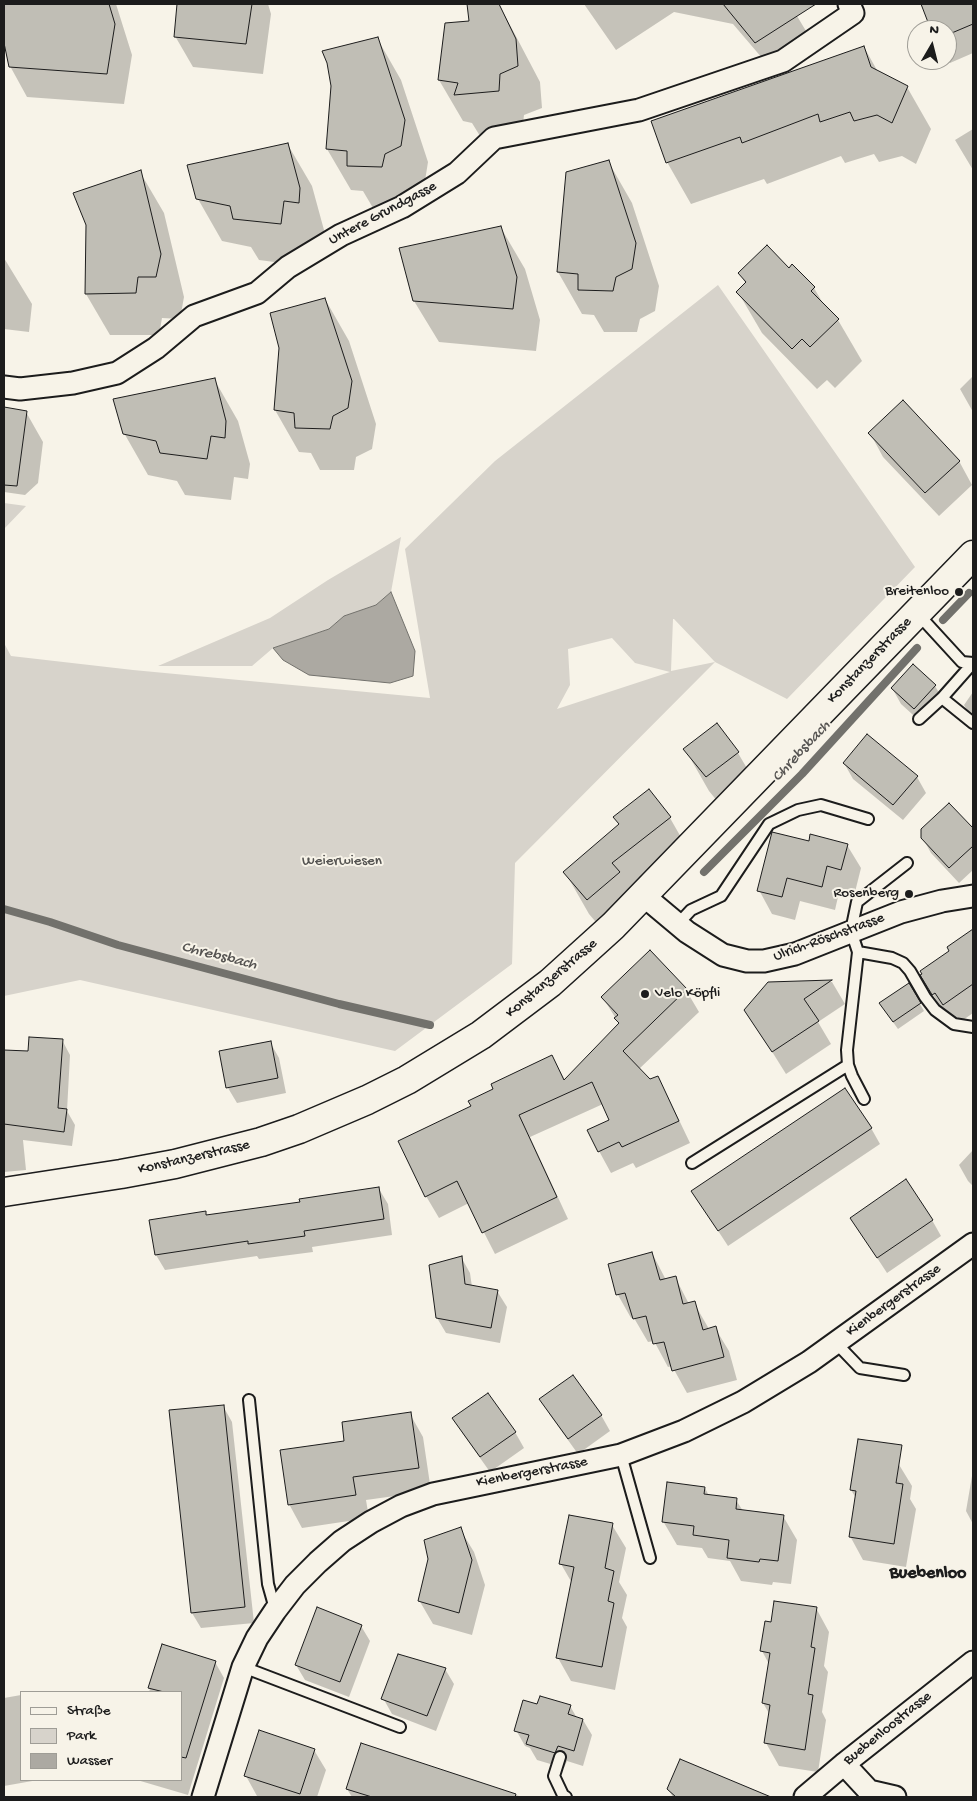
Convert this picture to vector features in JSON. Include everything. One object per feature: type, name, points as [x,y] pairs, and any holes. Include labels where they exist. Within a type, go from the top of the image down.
[{"type":"main road","name":"Konstanzerstrasse","points":[[4,1192],[121,1174],[225,1152],[299,1129],[366,1100],[448,1056],[481,1035],[514,1011],[579,958],[644,896],[972,558]]},
{"type":"street","name":"Untere Grundgasse","points":[[12,388],[73,383],[117,373],[156,348],[194,316],[257,293],[288,267],[341,235],[402,207],[457,173],[494,138],[639,110],[783,61],[853,13],[849,4]]},
{"type":"street","name":"Ulrich-Röschstrasse","points":[[644,896],[702,944],[722,955],[748,961],[764,962],[780,958],[901,912],[942,901],[973,896]]},
{"type":"street","name":"Kienbergerstrasse","points":[[203,1797],[243,1667],[258,1638],[275,1611],[295,1585],[342,1541],[371,1522],[401,1506],[433,1494],[468,1485],[621,1455],[684,1431],[743,1402],[809,1362],[973,1244]]},
{"type":"street","name":"Buebenloostrasse","points":[[805,1797],[973,1662]]},
{"type":"street","points":[[844,1764],[869,1791],[895,1797]]},
{"type":"lane","points":[[917,613],[962,662],[973,663]]},
{"type":"lane","points":[[919,719],[942,698],[973,663]]},
{"type":"lane","points":[[942,698],[973,723]]},
{"type":"lane","points":[[677,925],[691,910],[721,896],[769,824],[798,810],[821,805],[868,819]]},
{"type":"lane","points":[[864,1100],[848,1065],[848,1033],[857,978],[858,952],[851,931],[857,902],[907,863]]},
{"type":"lane","points":[[858,952],[892,958],[903,963],[910,970],[925,997],[936,1010],[954,1024],[973,1027]]},
{"type":"lane","points":[[692,1163],[848,1065]]},
{"type":"lane","points":[[836,1343],[860,1368],[904,1375]]},
{"type":"lane","points":[[249,1400],[268,1584],[275,1611]]},
{"type":"lane","points":[[621,1455],[650,1558]]},
{"type":"lane","points":[[243,1667],[400,1727]]},
{"type":"lane","points":[[560,1757],[554,1776],[562,1794],[566,1797]]},
{"type":"green space","name":"Weierwiesen","points":[[718,285],[915,567],[787,699],[715,662],[515,863],[512,964],[395,1051],[80,980],[4,996],[4,643],[11,656],[133,670],[430,698],[405,549],[495,461]],"holes":[[[673,619],[674,619],[715,662],[671,671]],[[612,638],[635,663],[670,672],[557,709],[570,685],[568,649]]]},
{"type":"green space","points":[[4,503],[26,506],[4,529]]},
{"type":"green space","points":[[401,537],[391,592],[376,605],[344,616],[329,629],[273,648],[252,666],[158,666],[270,618],[328,580]]},
{"type":"water","points":[[391,592],[415,651],[413,676],[390,683],[309,675],[283,660],[273,648],[329,629],[344,616],[376,605]]},
{"type":"building","points":[[4,4],[109,4],[115,24],[107,74],[9,67],[4,43]]},
{"type":"building","points":[[177,4],[252,4],[246,44],[174,37]]},
{"type":"building","points":[[467,4],[499,4],[516,39],[518,66],[500,74],[499,91],[454,95],[458,83],[438,80],[445,23],[469,21]]},
{"type":"building","points":[[723,4],[816,4],[755,43]]},
{"type":"building","points":[[921,4],[973,4],[973,24],[957,31],[957,20],[927,20]]},
{"type":"building","points":[[378,37],[405,120],[401,146],[385,154],[382,167],[347,166],[347,151],[326,149],[331,86],[327,63],[322,51]]},
{"type":"building","points":[[864,46],[871,67],[908,86],[892,123],[877,115],[854,121],[850,112],[820,122],[818,114],[742,143],[740,137],[666,163],[651,121]]},
{"type":"building","points":[[288,143],[300,188],[299,203],[284,201],[281,224],[233,219],[230,206],[196,199],[187,165]]},
{"type":"building","points":[[609,160],[636,243],[632,269],[616,277],[613,291],[578,290],[578,274],[557,272],[566,172]]},
{"type":"building","points":[[141,170],[161,254],[156,277],[138,277],[136,293],[85,294],[86,225],[73,193]]},
{"type":"building","points":[[501,226],[517,277],[513,309],[413,301],[399,248]]},
{"type":"building","points":[[767,245],[789,268],[792,264],[815,287],[811,291],[839,319],[810,347],[802,339],[792,349],[736,292],[746,282],[738,273]]},
{"type":"building","points":[[325,298],[352,381],[348,408],[333,416],[330,429],[295,428],[294,413],[274,410],[279,348],[270,313]]},
{"type":"building","points":[[215,378],[226,421],[225,438],[211,436],[207,459],[160,453],[156,441],[123,434],[113,399]]},
{"type":"building","points":[[903,400],[960,461],[925,493],[868,433]]},
{"type":"building","points":[[4,407],[27,411],[17,486],[4,485]]},
{"type":"building","points":[[913,664],[936,685],[914,709],[891,688]]},
{"type":"building","points":[[717,723],[739,752],[706,777],[683,749]]},
{"type":"building","points":[[867,734],[918,776],[893,805],[843,763]]},
{"type":"building","points":[[649,789],[671,817],[612,863],[620,872],[587,900],[563,872],[619,824],[613,817]]},
{"type":"building","points":[[949,803],[973,828],[973,846],[949,868],[921,838],[921,829]]},
{"type":"building","points":[[772,832],[809,841],[810,834],[848,844],[841,870],[827,866],[822,887],[787,878],[782,897],[757,891]]},
{"type":"building","points":[[973,929],[973,984],[943,1005],[935,993],[932,995],[920,975],[922,974],[920,971],[949,951],[947,947]]},
{"type":"building","points":[[650,950],[687,989],[623,1051],[650,1079],[658,1076],[679,1121],[622,1147],[619,1142],[598,1152],[587,1130],[609,1120],[592,1082],[519,1115],[557,1197],[482,1233],[457,1181],[425,1197],[398,1141],[471,1106],[468,1101],[493,1089],[491,1084],[552,1055],[564,1080],[619,1023],[614,1018],[618,1015],[601,997]]},
{"type":"building","points":[[832,980],[804,999],[819,1021],[772,1052],[744,1010],[768,982]]},
{"type":"building","points":[[909,983],[921,1003],[893,1022],[879,1003]]},
{"type":"building","points":[[29,1037],[63,1039],[58,1108],[67,1109],[64,1132],[4,1124],[4,1050],[28,1051]]},
{"type":"building","points":[[271,1041],[278,1078],[226,1088],[219,1051]]},
{"type":"building","points":[[845,1088],[872,1128],[718,1231],[691,1191]]},
{"type":"building","points":[[906,1179],[933,1220],[877,1258],[850,1218]]},
{"type":"building","points":[[379,1187],[384,1219],[304,1231],[305,1236],[248,1244],[248,1241],[155,1255],[149,1220],[206,1211],[206,1215],[300,1202],[299,1199]]},
{"type":"building","points":[[652,1252],[660,1280],[676,1276],[683,1304],[695,1301],[703,1330],[716,1326],[724,1357],[672,1371],[664,1342],[653,1344],[646,1316],[633,1319],[625,1293],[616,1295],[608,1264]]},
{"type":"building","points":[[462,1256],[465,1284],[498,1290],[491,1328],[436,1318],[429,1265]]},
{"type":"building","points":[[573,1375],[602,1415],[568,1439],[539,1399]]},
{"type":"building","points":[[488,1393],[516,1432],[480,1457],[452,1418]]},
{"type":"building","points":[[224,1405],[245,1607],[191,1613],[169,1410]]},
{"type":"building","points":[[411,1412],[419,1468],[353,1477],[356,1495],[288,1505],[280,1450],[344,1441],[342,1422]]},
{"type":"building","points":[[858,1439],[902,1445],[896,1483],[903,1484],[894,1544],[849,1537],[856,1491],[850,1490]]},
{"type":"building","points":[[667,1482],[705,1487],[704,1494],[737,1498],[736,1509],[784,1515],[778,1561],[760,1559],[759,1562],[727,1558],[729,1540],[693,1535],[694,1526],[662,1522]]},
{"type":"building","points":[[569,1515],[613,1523],[605,1568],[614,1571],[608,1601],[614,1603],[602,1667],[556,1658],[574,1567],[559,1564]]},
{"type":"building","points":[[461,1527],[472,1560],[459,1613],[418,1601],[428,1559],[424,1540]]},
{"type":"building","points":[[774,1601],[817,1607],[811,1647],[815,1648],[808,1694],[813,1695],[805,1750],[764,1743],[770,1705],[762,1703],[770,1653],[760,1651],[765,1621],[771,1622]]},
{"type":"building","points":[[317,1607],[362,1625],[340,1682],[295,1665]]},
{"type":"building","points":[[162,1644],[216,1661],[186,1758],[182,1757],[182,1691],[160,1691],[148,1688]]},
{"type":"building","points":[[398,1654],[446,1668],[427,1716],[381,1699]]},
{"type":"building","points":[[540,1696],[571,1705],[568,1714],[583,1719],[574,1751],[558,1746],[555,1753],[526,1744],[529,1735],[514,1731],[523,1700],[537,1704]]},
{"type":"building","points":[[259,1730],[315,1749],[300,1794],[244,1776]]},
{"type":"building","points":[[361,1743],[516,1794],[515,1797],[372,1797],[346,1789]]},
{"type":"building","points":[[680,1759],[771,1797],[676,1797],[667,1789]]},
{"type":"waterway","name":"Chrebsbach","points":[[943,620],[969,593]]},
{"type":"waterway","name":"Chrebsbach","points":[[704,872],[802,774],[917,648]]},
{"type":"waterway","name":"Chrebsbach","points":[[4,909],[118,945],[339,1004],[430,1025]]},
{"type":"place","name":"Breitenloo","points":[[959,592]]},
{"type":"place","name":"Rosenberg","points":[[909,894]]},
{"type":"place","name":"Velo Köpfli","points":[[645,994]]},
{"type":"district","name":"Buebenloo","points":[[928,1574]]}]
